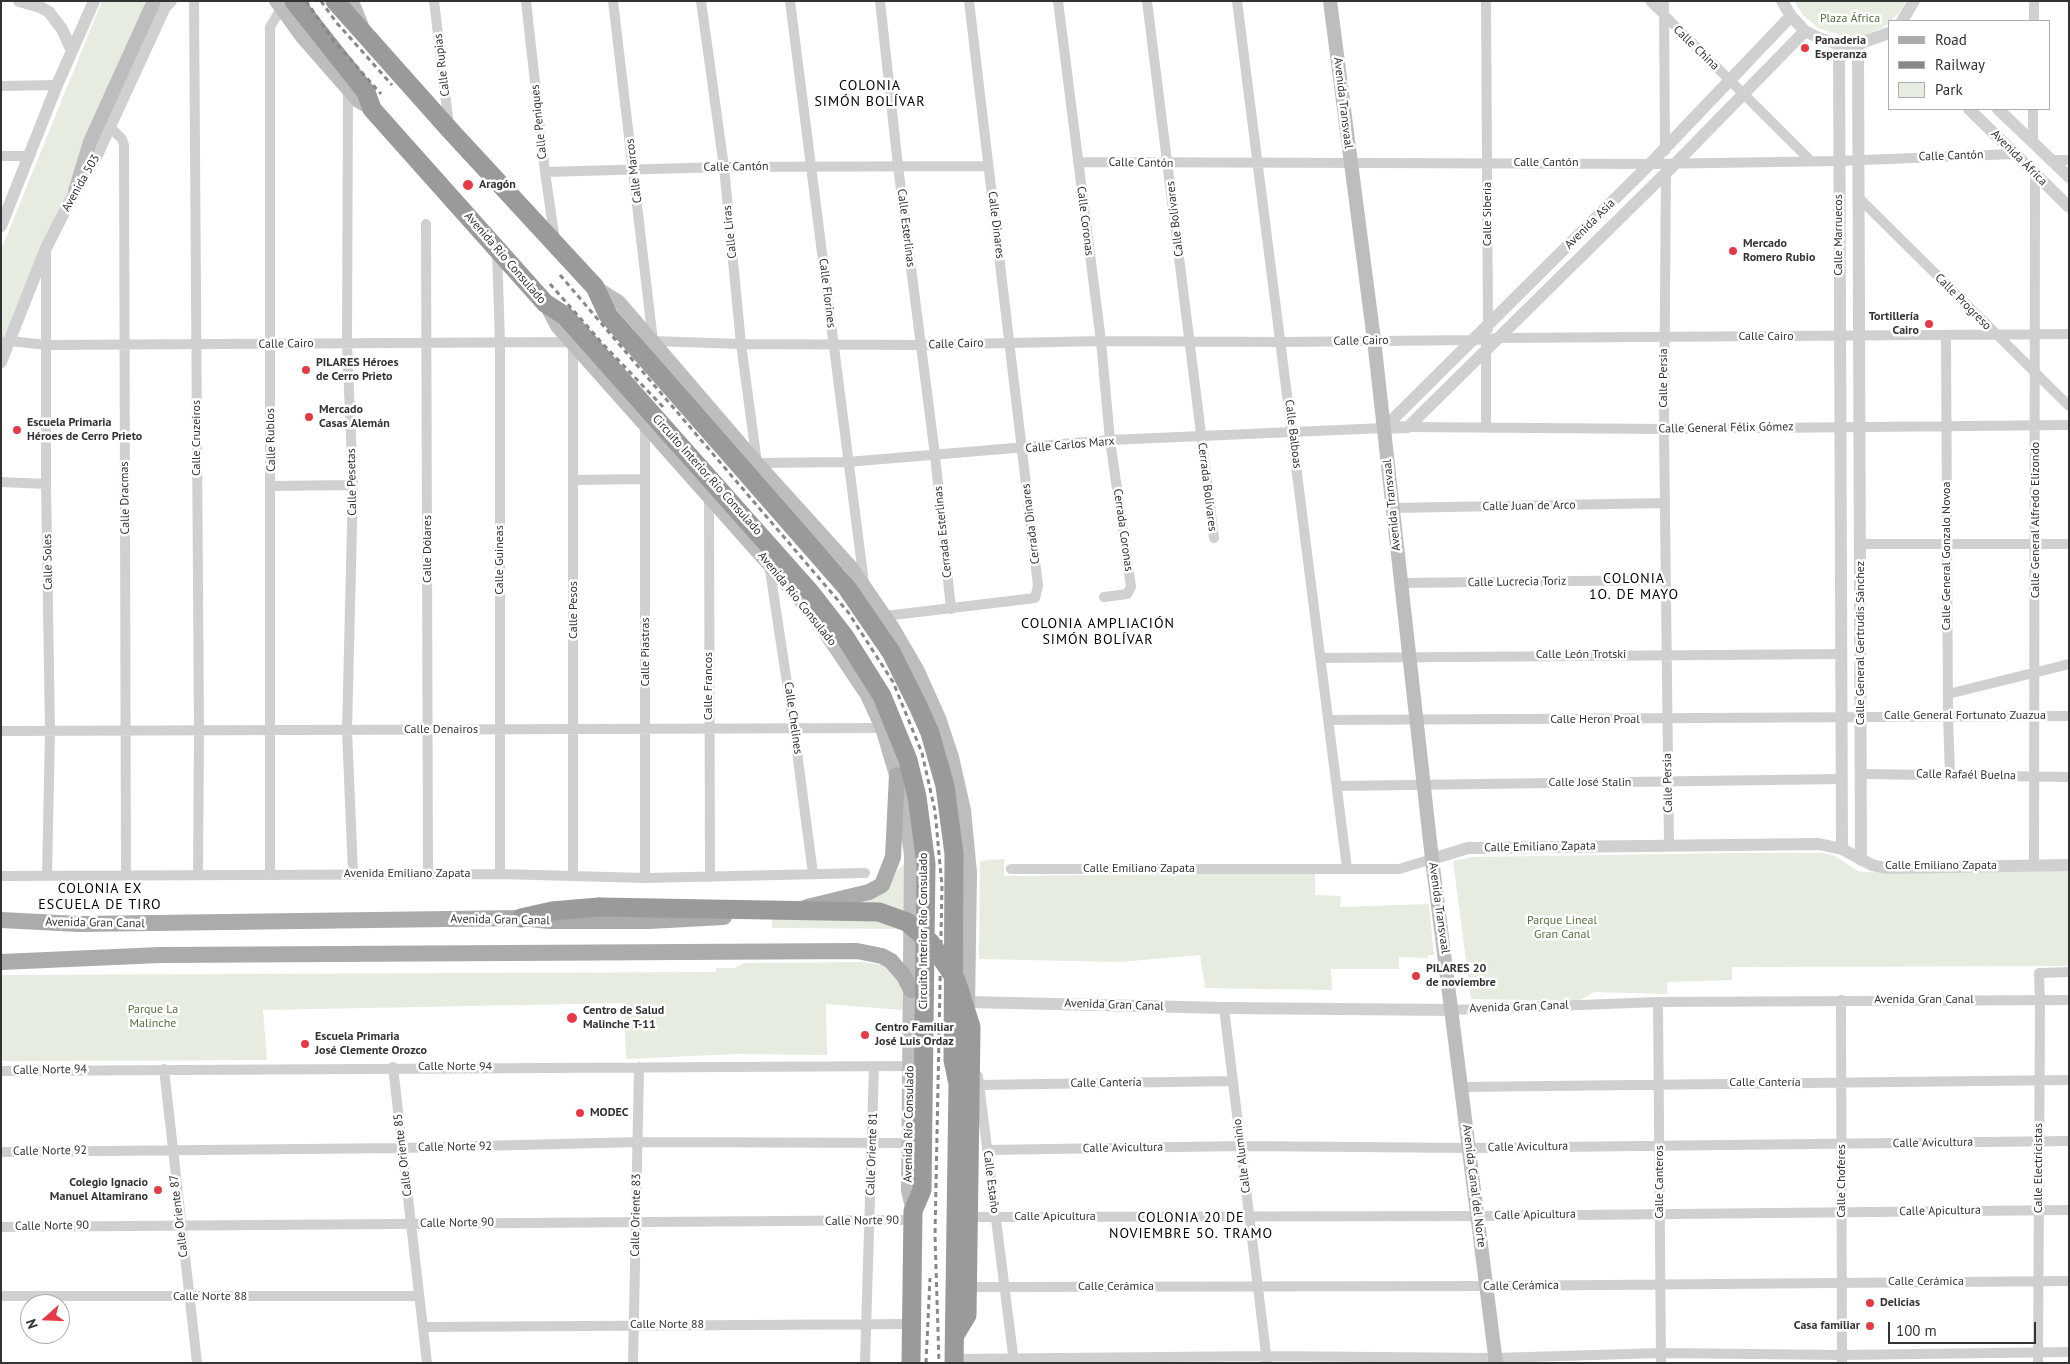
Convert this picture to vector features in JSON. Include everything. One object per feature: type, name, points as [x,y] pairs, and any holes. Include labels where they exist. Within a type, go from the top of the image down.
[{"type":"highway","points":[[335,1],[449,129],[595,287],[608,315],[847,588],[891,652],[918,706],[939,763],[951,822],[962,914],[962,960],[953,1060],[958,1084],[954,1361]]},
{"type":"highway","points":[[284,4],[366,92],[372,109]]},
{"type":"highway","name":"Avenida Río Consulado","points":[[372,109],[545,303]]},
{"type":"highway","name":"Circuito Interior Río Consulado","points":[[545,303],[565,316],[778,553],[845,636],[866,668],[895,724],[918,797],[926,864],[919,914],[918,959],[922,1190],[913,1216]]},
{"type":"highway","points":[[521,918],[552,911],[599,907],[879,912],[907,922],[931,943],[956,980],[971,1027],[967,1315],[955,1335]]},
{"type":"highway","name":"Avenida Río Consulado","points":[[911,1363],[913,1216]]},
{"type":"main road","points":[[352,1],[370,42]]},
{"type":"main road","name":"Avenida Transvaal","points":[[1330,1],[1374,340],[1432,859],[1452,1010]]},
{"type":"main road","points":[[75,191],[90,142],[163,3]]},
{"type":"main road","name":"Avenida Río Consulado","points":[[284,4],[302,37],[358,101],[372,109]]},
{"type":"main road","points":[[595,287],[619,302],[864,584],[908,653],[930,695],[952,756],[967,833],[962,914]]},
{"type":"main road","name":"Avenida Río Consulado","points":[[545,303],[557,326],[768,563],[832,640],[867,695],[882,728],[904,802],[919,914]]},
{"type":"main road","name":"Avenida Gran Canal","points":[[1,920],[79,924],[521,918],[549,921],[649,921],[748,916],[784,912],[869,892],[882,885],[891,866],[897,775]]},
{"type":"main road","points":[[1,962],[160,955],[857,951],[882,956],[891,961],[904,976],[911,990]]},
{"type":"main road","name":"Avenida Río Consulado","points":[[913,1216],[908,1191],[911,990],[918,959]]},
{"type":"main road","points":[[958,1084],[967,1059],[969,1002],[962,960]]},
{"type":"main road","name":"Avenida Canal del Norte","points":[[1452,1010],[1496,1360]]},
{"type":"street","points":[[19,1],[40,7],[49,12],[62,29],[72,51]]},
{"type":"street","points":[[1,226],[57,85],[94,1]]},
{"type":"street","name":"Calle Cruzeiros","points":[[194,1],[199,730],[198,875]]},
{"type":"street","name":"Calle Rupias","points":[[434,1],[449,129]]},
{"type":"street","name":"Calle Peniques","points":[[526,1],[555,243]]},
{"type":"street","name":"Calle Marcos","points":[[612,1],[634,170],[653,341]]},
{"type":"street","name":"Calle Liras","points":[[701,1],[724,167],[741,344],[757,463]]},
{"type":"street","name":"Calle Florines","points":[[790,1],[834,344],[847,462],[864,584]]},
{"type":"street","name":"Calle Esterlinas","points":[[880,1],[898,166],[935,455]]},
{"type":"street","name":"Calle Dinares","points":[[969,1],[1022,449]]},
{"type":"street","name":"Calle Coronas","points":[[1058,1],[1100,341],[1110,440]]},
{"type":"street","name":"Calle Bolívares","points":[[1147,1],[1200,436]]},
{"type":"street","name":"Calle Balboas","points":[[1237,1],[1347,868]]},
{"type":"street","name":"Calle Siberia","points":[[1486,1],[1489,325]]},
{"type":"street","name":"Calle China","points":[[1650,1],[1664,17],[1744,93]]},
{"type":"street","name":"Calle Persia","points":[[1664,1],[1665,146],[1669,165],[1664,337],[1669,845]]},
{"type":"street","points":[[1782,1],[1791,16],[1806,30],[1821,40],[1839,44],[1858,44],[1888,33]]},
{"type":"street","points":[[1904,20],[1914,1]]},
{"type":"street","points":[[2034,1],[2034,20]]},
{"type":"street","name":"Avenida 503","points":[[1,362],[6,341],[46,248],[75,191],[97,155],[163,3]]},
{"type":"street","name":"Calle Rublos","points":[[270,874],[270,27],[284,4]]},
{"type":"street","name":"Avenida Asia","points":[[1384,428],[1487,342],[1489,325],[1650,164],[1665,146],[1791,16]]},
{"type":"street","name":"Avenida Asia","points":[[1408,427],[1487,342],[1744,93],[1806,30]]},
{"type":"street","name":"Calle Marruecos","points":[[1839,44],[1840,427]]},
{"type":"street","name":"Calle Marruecos","points":[[1858,44],[1860,426]]},
{"type":"street","points":[[1,86],[57,85]]},
{"type":"street","name":"Calle Pesetas","points":[[348,89],[347,343],[353,485],[347,730],[353,874]]},
{"type":"street","points":[[1744,93],[1811,161]]},
{"type":"street","name":"Avenida África","points":[[1970,110],[2069,207]]},
{"type":"street","name":"Avenida África","points":[[1999,110],[2069,177]]},
{"type":"street","points":[[2033,110],[2033,142]]},
{"type":"street","name":"Calle Dracmas","points":[[110,127],[122,139],[124,145],[126,875]]},
{"type":"street","name":"Calle Cantón","points":[[1078,162],[1168,164],[1488,163],[1669,165],[2014,154]]},
{"type":"street","points":[[1,156],[29,156]]},
{"type":"street","points":[[2051,160],[2069,160]]},
{"type":"street","name":"Calle Cantón","points":[[545,172],[724,167],[988,166]]},
{"type":"street","name":"Calle General Alfredo Elizondo","points":[[2034,865],[2033,776],[2036,544],[2034,372],[2035,175]]},
{"type":"street","name":"Calle Progreso","points":[[1858,197],[2069,406]]},
{"type":"street","name":"Calle Dólares","points":[[426,224],[428,874]]},
{"type":"street","name":"Calle Soles","points":[[46,248],[46,484],[50,731],[48,876]]},
{"type":"street","name":"Calle Guineas","points":[[496,248],[500,343],[500,874]]},
{"type":"street","name":"Calle Cairo","points":[[653,341],[741,344],[920,345],[1100,341],[1281,342],[1374,340],[1487,342],[1664,337],[2069,334]]},
{"type":"street","name":"Calle General Gonzalo Novoa","points":[[1946,336],[1946,544],[1950,775]]},
{"type":"street","name":"Calle Cairo","points":[[6,341],[46,345],[572,343]]},
{"type":"street","points":[[1486,427],[1487,342]]},
{"type":"street","name":"Calle Pesos","points":[[572,343],[574,480],[573,876]]},
{"type":"street","name":"Calle General Félix Gómez","points":[[1384,428],[1664,429],[2069,425]]},
{"type":"street","name":"Calle Piastras","points":[[644,878],[646,729],[645,426]]},
{"type":"street","name":"Calle General Gertrudis Sánchez","points":[[1860,426],[1863,774],[1861,860]]},
{"type":"street","name":"Calle General Gertrudis Sánchez","points":[[1840,427],[1842,849]]},
{"type":"street","name":"Calle Carlos Marx","points":[[757,463],[847,462],[1022,449],[1110,440],[1384,428]]},
{"type":"street","name":"Cerrada Bolívares","points":[[1200,436],[1214,538]]},
{"type":"street","name":"Cerrada Coronas","points":[[1104,597],[1127,594],[1131,587],[1110,440]]},
{"type":"street","name":"Cerrada Dinares","points":[[951,608],[1035,598],[1038,586],[1022,449]]},
{"type":"street","name":"Cerrada Esterlinas","points":[[935,455],[951,608]]},
{"type":"street","points":[[574,480],[645,479]]},
{"type":"street","points":[[1,482],[46,484]]},
{"type":"street","points":[[271,486],[353,485]]},
{"type":"street","name":"Calle Francos","points":[[709,496],[710,877]]},
{"type":"street","name":"Calle Juan de Arco","points":[[1392,508],[1665,504]]},
{"type":"street","points":[[1862,544],[2069,544]]},
{"type":"street","name":"Calle Chelines","points":[[768,563],[794,729],[813,874]]},
{"type":"street","name":"Calle Lucrecia Toriz","points":[[1400,583],[1665,580]]},
{"type":"street","points":[[885,616],[951,608]]},
{"type":"street","name":"Calle León Trotski","points":[[1321,658],[1842,654]]},
{"type":"street","points":[[1948,694],[2069,664]]},
{"type":"street","name":"Calle General Fortunato Zuazua","points":[[1861,716],[2069,716]]},
{"type":"street","name":"Calle Heron Proal","points":[[1329,720],[1842,718],[1861,716]]},
{"type":"street","name":"Calle Denairos","points":[[1,731],[127,729],[500,730],[574,728],[710,730],[882,728]]},
{"type":"street","name":"Calle Rafaél Buelna","points":[[1863,774],[2069,777]]},
{"type":"street","name":"Calle José Stalin","points":[[1337,786],[1668,783],[1842,779]]},
{"type":"street","name":"Calle Emiliano Zapata","points":[[1011,869],[1399,869],[1468,848],[1819,844],[1842,849],[1872,865],[1886,868],[2069,865]]},
{"type":"street","name":"Avenida Emiliano Zapata","points":[[1,876],[500,874],[644,878],[866,873]]},
{"type":"street","name":"Calle Electricistas","points":[[2038,1358],[2039,973],[2069,972]]},
{"type":"street","name":"Calle Choferes","points":[[1841,1000],[1842,1359]]},
{"type":"street","name":"Avenida Gran Canal","points":[[969,1002],[1224,1008],[1452,1010],[1658,1002],[2069,1000]]},
{"type":"street","name":"Calle Estaño","points":[[969,1002],[1013,1361]]},
{"type":"street","name":"Calle Canteros","points":[[1658,1002],[1661,1358]]},
{"type":"street","name":"Calle Aluminio","points":[[1224,1008],[1266,1360]]},
{"type":"street","name":"Calle Oriente 81","points":[[865,1363],[874,1066]]},
{"type":"street","name":"Calle Norte 94","points":[[1,1071],[393,1067],[910,1066]]},
{"type":"street","name":"Calle Oriente 85","points":[[393,1067],[427,1363]]},
{"type":"street","name":"Calle Oriente 83","points":[[633,1363],[639,1067]]},
{"type":"street","name":"Calle Oriente 87","points":[[164,1069],[171,1149],[197,1363]]},
{"type":"street","name":"Calle Cantería","points":[[1461,1087],[1659,1083],[2069,1080]]},
{"type":"street","name":"Calle Cantería","points":[[979,1085],[1233,1081]]},
{"type":"street","name":"Calle Avicultura","points":[[987,1150],[1241,1146],[1469,1148],[2069,1141]]},
{"type":"street","name":"Calle Norte 92","points":[[1,1152],[402,1148],[638,1142],[909,1143]]},
{"type":"street","name":"Calle Apicultura","points":[[972,1217],[1249,1218],[2069,1210]]},
{"type":"street","name":"Calle Norte 90","points":[[1,1227],[636,1221],[870,1221],[913,1216]]},
{"type":"street","name":"Calle Cerámica","points":[[972,1287],[1486,1286],[2069,1281]]},
{"type":"street","name":"Calle Norte 88","points":[[1,1296],[419,1296]]},
{"type":"street","name":"Calle Norte 88","points":[[423,1327],[911,1324]]},
{"type":"street","points":[[954,1361],[2038,1358],[2069,1352]]},
{"type":"green space","points":[[102,1],[149,1],[6,336],[1,337],[1,250]]},
{"type":"green space","name":"Plaza África","points":[[1794,1],[1906,1],[1899,13],[1892,20],[1888,20],[1888,23],[1884,27],[1866,35],[1846,37],[1818,28],[1803,15]]},
{"type":"green space","name":"Parque Lineal Gran Canal","points":[[1824,853],[1835,856],[1858,871],[1866,872],[2069,868],[2069,966],[1732,967],[1732,980],[1667,982],[1667,994],[1594,992],[1579,1001],[1471,999],[1453,861],[1473,857]]},
{"type":"green space","points":[[1004,859],[1004,876],[1315,873],[1315,895],[1341,896],[1340,907],[1429,904],[1434,955],[1428,955],[1428,958],[1399,957],[1399,969],[1331,969],[1332,990],[1205,988],[1200,955],[1120,962],[979,959],[980,861]]},
{"type":"green space","points":[[904,864],[905,929],[772,928],[772,919],[891,883],[897,870]]},
{"type":"green space","name":"Parque La Malinche","points":[[863,962],[901,968],[903,1010],[826,1004],[827,1055],[736,1054],[626,1059],[624,1003],[263,1010],[267,1060],[1,1061],[1,975],[716,972],[716,968],[735,968],[745,963]]},
{"type":"railway","points":[[306,1],[333,40],[381,94]]},
{"type":"railway","points":[[321,1],[336,22],[392,85]]},
{"type":"railway","points":[[560,275],[848,612],[893,682],[922,753],[935,811],[942,886],[935,1235],[939,1363]]},
{"type":"railway","points":[[550,284],[602,343],[665,409]]},
{"type":"railway","points":[[926,1363],[930,1278]]},
{"type":"place","name":"Panaderia Esperanza","points":[[1805,48]]},
{"type":"place","name":"Aragón","points":[[468,185]]},
{"type":"place","name":"Mercado Romero Rubio","points":[[1733,251]]},
{"type":"place","name":"Tortillería Cairo","points":[[1929,324]]},
{"type":"place","name":"PILARES Héroes de Cerro Prieto","points":[[306,370]]},
{"type":"place","name":"Mercado Casas Alemán","points":[[309,417]]},
{"type":"place","name":"Escuela Primaria Héroes de Cerro Prieto","points":[[17,430]]},
{"type":"place","name":"PILARES 20 de noviembre","points":[[1416,976]]},
{"type":"place","name":"Centro de Salud Malinche T-11","points":[[572,1018]]},
{"type":"place","name":"Centro Familiar José Luis Ordaz","points":[[865,1035]]},
{"type":"place","name":"Escuela Primaria José Clemente Orozco","points":[[305,1044]]},
{"type":"place","name":"MODEC","points":[[580,1113]]},
{"type":"place","name":"Colegio Ignacio Manuel Altamirano","points":[[158,1190]]},
{"type":"place","name":"Delicias","points":[[1870,1303]]},
{"type":"place","name":"Casa familiar","points":[[1870,1326]]},
{"type":"district","name":"COLONIA SIMÓN BOLÍVAR","points":[[870,94]]},
{"type":"district","name":"COLONIA 1O. DE MAYO","points":[[1634,588]]},
{"type":"district","name":"COLONIA AMPLIACIÓN SIMÓN BOLÍVAR","points":[[1098,632]]},
{"type":"district","name":"COLONIA EX ESCUELA DE TIRO","points":[[100,898]]},
{"type":"district","name":"COLONIA 20 DE NOVIEMBRE 5O. TRAMO","points":[[1191,1226]]}]
